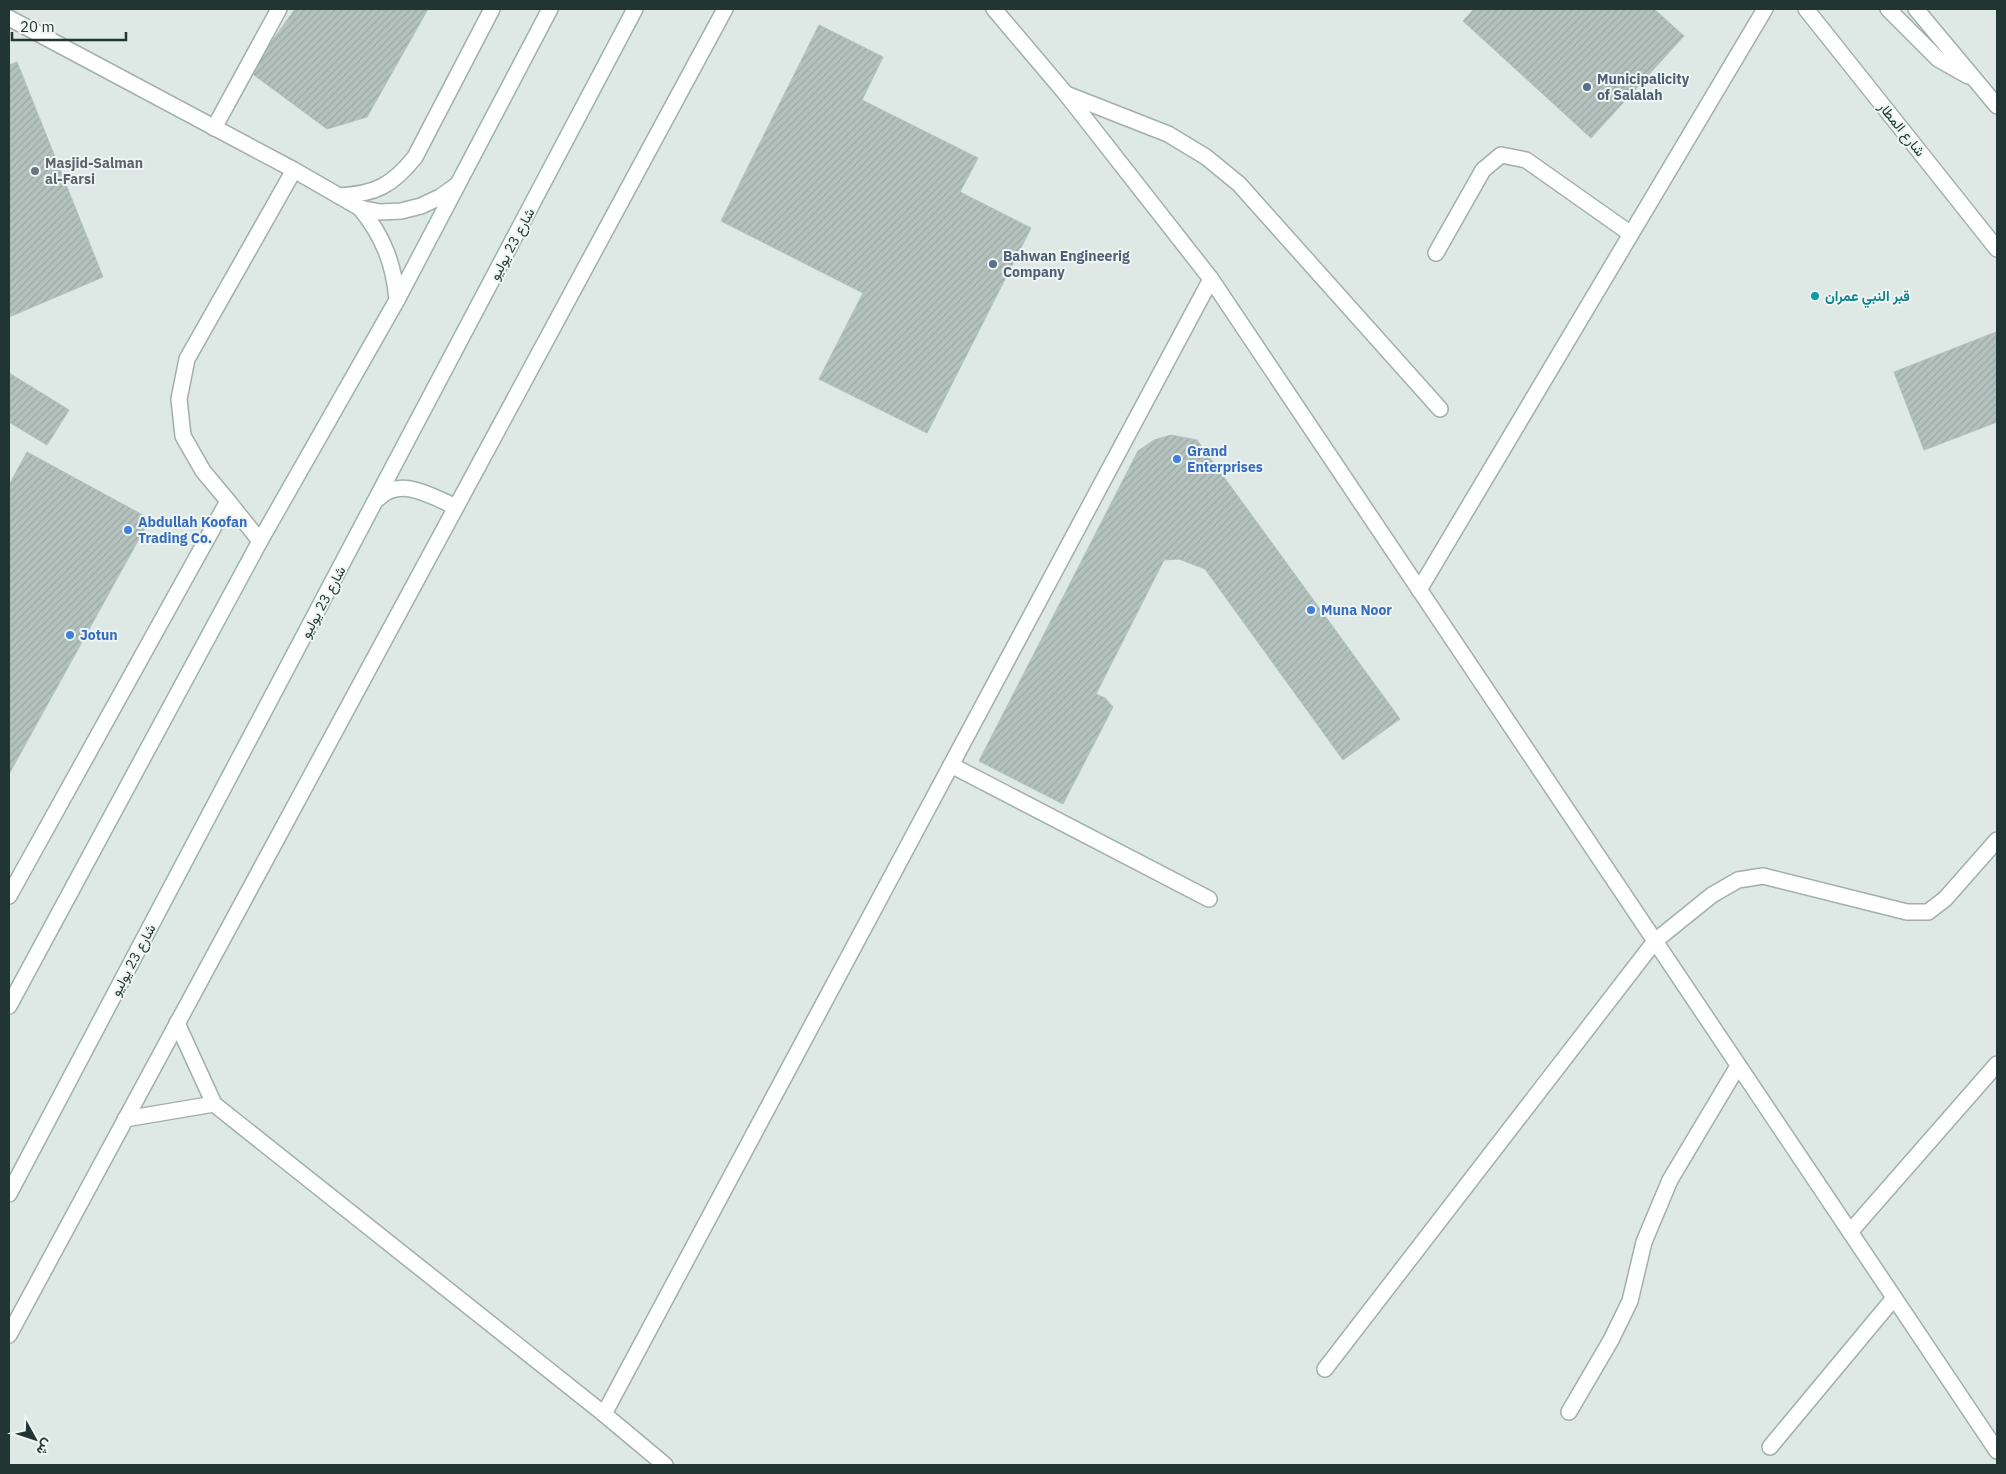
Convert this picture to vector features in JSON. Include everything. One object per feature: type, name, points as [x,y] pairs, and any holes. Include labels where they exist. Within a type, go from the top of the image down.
[{"type":"street","points":[[214,128],[279,9]]},
{"type":"street","points":[[339,196],[362,195],[383,188],[401,175],[415,157],[492,9]]},
{"type":"street","points":[[9,1006],[260,540],[397,300],[550,9]]},
{"type":"street","name":"شارع 23 يوليو","points":[[9,1194],[378,499],[635,9]]},
{"type":"street","points":[[9,1335],[725,9]]},
{"type":"street","points":[[994,9],[1066,94],[1211,279],[1997,1451]]},
{"type":"street","points":[[1419,590],[1765,9]]},
{"type":"street","name":"شارع المطار","points":[[1806,9],[1997,249]]},
{"type":"street","points":[[1888,9],[1938,59],[1974,78]]},
{"type":"street","points":[[1916,9],[1997,106]]},
{"type":"street","points":[[9,18],[294,170],[360,208],[372,224],[390,260],[397,300]]},
{"type":"street","points":[[1066,94],[1168,134],[1206,157],[1239,184],[1440,409]]},
{"type":"street","points":[[1436,254],[1483,170],[1501,154],[1526,160],[1631,234]]},
{"type":"street","points":[[260,540],[204,471],[184,436],[180,398],[187,359],[294,170]]},
{"type":"street","points":[[360,208],[394,211],[422,206],[440,197],[457,185]]},
{"type":"street","points":[[604,1414],[1211,279]]},
{"type":"street","points":[[378,499],[390,490],[412,488],[456,507]]},
{"type":"street","points":[[9,896],[228,501]]},
{"type":"street","points":[[952,765],[1209,899]]},
{"type":"street","points":[[1325,1369],[1655,941],[1712,896],[1738,880],[1763,876],[1907,912],[1928,912],[1945,899],[1997,840]]},
{"type":"street","points":[[176,1023],[214,1104],[604,1414],[665,1465]]},
{"type":"street","points":[[1850,1232],[1997,1064]]},
{"type":"street","points":[[1569,1412],[1611,1340],[1630,1301],[1644,1242],[1670,1180],[1738,1066]]},
{"type":"street","points":[[125,1119],[214,1104]]},
{"type":"street","points":[[1770,1447],[1894,1298]]},
{"type":"building","points":[[295,9],[428,9],[367,117],[327,129],[250,72]]},
{"type":"building","name":"Municipalicity of Salalah","points":[[1474,9],[1654,9],[1684,36],[1591,138],[1463,21]]},
{"type":"building","points":[[819,25],[883,57],[862,100],[978,158],[960,192],[1031,228],[927,433],[819,379],[863,293],[721,221]]},
{"type":"building","name":"Masjid-Salman al-Farsi","points":[[17,62],[103,277],[9,317],[9,65]]},
{"type":"building","points":[[1996,332],[1997,422],[1924,450],[1894,372]]},
{"type":"building","points":[[9,373],[69,410],[47,445],[9,422]]},
{"type":"building","points":[[1171,435],[1197,440],[1400,719],[1343,760],[1205,569],[1179,559],[1164,560],[1096,694],[1105,698],[1113,707],[1063,804],[979,761],[1138,451],[1154,440]]},
{"type":"building","points":[[27,452],[150,519],[9,774],[9,485]]},
{"type":"place","name":"Municipalicity of Salalah","points":[[1587,87]]},
{"type":"place","name":"Masjid-Salman al-Farsi","points":[[35,171]]},
{"type":"place","name":"Bahwan Engineerig Company","points":[[993,264]]},
{"type":"place","name":"قبر النبي عمران","points":[[1815,296]]},
{"type":"place","name":"Grand Enterprises","points":[[1177,459]]},
{"type":"place","name":"Abdullah Koofan Trading Co.","points":[[128,530]]},
{"type":"place","name":"Muna Noor","points":[[1311,610]]},
{"type":"place","name":"Jotun","points":[[70,635]]}]
